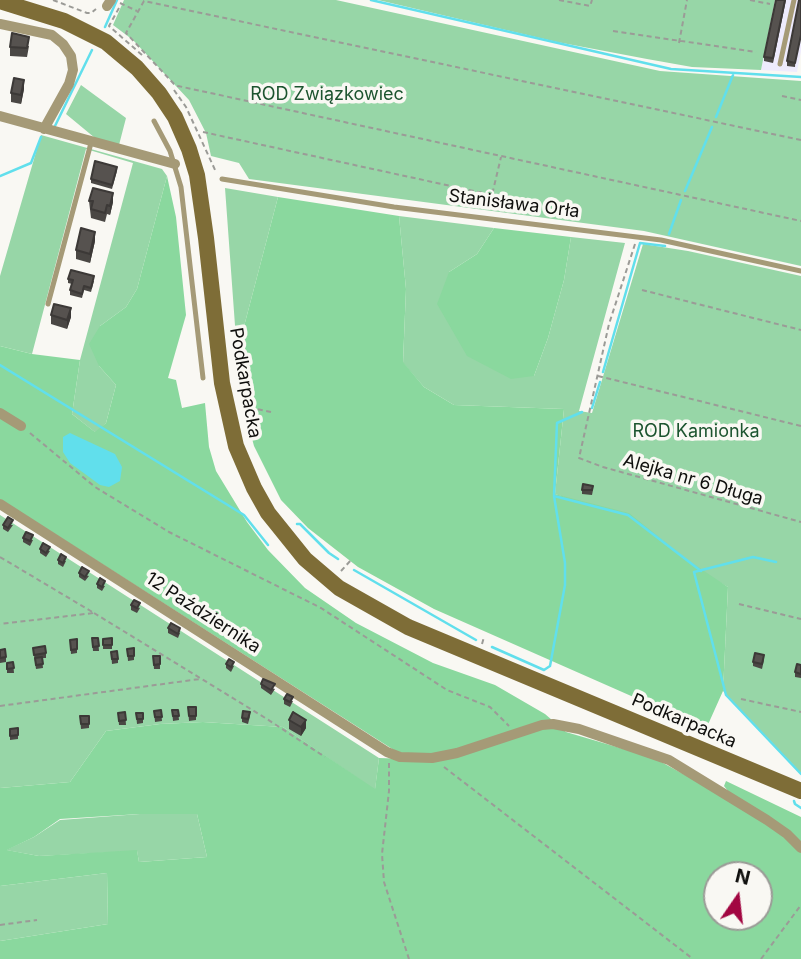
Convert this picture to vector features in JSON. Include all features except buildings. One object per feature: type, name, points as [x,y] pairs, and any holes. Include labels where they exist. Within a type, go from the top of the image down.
[{"type":"main road","name":"Podkarpacka","points":[[0,1],[64,21],[106,42],[122,53],[143,74],[175,117],[192,156],[201,196],[219,359],[228,412],[240,458],[268,513],[294,548],[331,582],[362,603],[408,627],[801,791]]},
{"type":"street","points":[[0,24],[52,35],[63,44],[71,56],[69,84],[44,129]]},
{"type":"street","points":[[0,116],[175,164]]},
{"type":"street","points":[[0,413],[21,426]]},
{"type":"street","name":"12 Października","points":[[0,504],[387,752]]},
{"type":"street","points":[[628,746],[638,722]]},
{"type":"street","points":[[387,752],[400,757],[432,758],[457,753],[542,725],[554,724],[579,729],[669,760],[788,834],[801,848]]},
{"type":"lane","points":[[780,64],[794,0]]},
{"type":"lane","points":[[154,121],[175,164],[186,213],[203,378]]},
{"type":"lane","points":[[48,304],[91,143]]},
{"type":"lane","name":"Stanisława Orła","points":[[222,179],[394,207],[637,236],[801,271]]},
{"type":"path","points":[[52,0],[88,13],[94,11],[98,4],[112,3],[138,12]]},
{"type":"path","points":[[559,0],[590,6],[592,0]]},
{"type":"path","points":[[679,43],[688,0]]},
{"type":"path","points":[[750,0],[770,4]]},
{"type":"path","points":[[801,141],[144,1],[126,33],[174,84],[801,221]]},
{"type":"path","points":[[612,31],[679,43],[756,52]]},
{"type":"path","points":[[782,96],[801,100]]},
{"type":"path","points":[[203,132],[492,195],[501,156]]},
{"type":"path","points":[[637,236],[609,324],[597,376],[801,426]]},
{"type":"path","points":[[642,289],[801,330]]},
{"type":"path","name":"Alejka nr 6 Długa","points":[[597,376],[579,458],[801,523]]},
{"type":"path","points":[[228,412],[252,408],[271,412]]},
{"type":"path","points":[[21,426],[95,487],[169,531],[321,608],[447,690],[490,707],[516,733]]},
{"type":"path","points":[[0,556],[325,757]]},
{"type":"path","points":[[331,582],[352,559]]},
{"type":"path","points":[[738,604],[801,619]]},
{"type":"path","points":[[0,624],[94,613]]},
{"type":"path","points":[[0,706],[201,679]]},
{"type":"path","points":[[741,699],[801,712]]},
{"type":"path","points":[[387,752],[390,768],[382,854],[384,882],[409,959]]},
{"type":"path","points":[[432,758],[693,959]]},
{"type":"path","points":[[761,959],[801,905]]},
{"type":"path","points":[[0,925],[37,920]]},
{"type":"shaded area","points":[[775,0],[801,0],[801,51],[797,72],[761,70]]},
{"type":"green space","name":"ROD Związkowiec","points":[[124,0],[336,0],[660,71],[801,81],[801,266],[644,231],[249,179],[239,163],[211,156],[206,133],[189,100],[133,40],[113,25]]},
{"type":"green space","points":[[378,0],[775,0],[761,70],[692,67],[647,59],[557,42]]},
{"type":"green space","points":[[81,85],[126,118],[119,145],[95,138],[66,114]]},
{"type":"green space","points":[[41,135],[162,169],[167,176],[137,289],[126,307],[100,326],[99,366],[116,385],[106,423],[96,433],[72,414],[80,360],[133,163],[86,149],[32,354],[0,346],[0,276]]},
{"type":"green space","points":[[167,176],[176,217],[186,315],[168,378],[176,380],[182,408],[205,403],[209,447],[216,471],[247,522],[268,550],[305,588],[356,623],[433,663],[495,685],[545,714],[566,732],[654,758],[727,798],[728,791],[724,786],[726,781],[801,817],[801,959],[0,959],[0,941],[108,924],[107,873],[0,886],[0,788],[70,782],[106,731],[203,722],[283,727],[375,789],[379,758],[408,759],[0,499],[0,346],[32,354],[80,360],[72,414],[95,432],[106,423],[116,385],[99,366],[89,344],[100,326],[126,307],[137,289]],"holes":[[[197,814],[207,857],[139,862],[137,850],[39,856],[7,850],[34,837],[60,819]]]},
{"type":"green space","points":[[225,188],[278,197],[237,353]]},
{"type":"green space","points":[[278,197],[399,216],[406,289],[403,362],[424,387],[454,405],[564,409],[555,494],[629,513],[686,559],[728,587],[723,691],[706,729],[434,609],[358,567],[308,528],[281,500],[254,446],[246,416],[237,353]]},
{"type":"green space","name":"ROD Kamionka","points":[[399,216],[494,228],[477,254],[449,272],[534,376],[564,280],[571,237],[625,243],[579,411],[592,413],[643,244],[801,276],[801,773],[723,691],[728,587],[570,499],[555,494],[564,409],[454,405],[424,387],[403,363],[406,289]]},
{"type":"green space","points":[[494,228],[571,237],[564,280],[534,376],[511,379],[467,356],[437,304],[449,272],[477,254]]},
{"type":"green space","points":[[0,515],[379,758],[375,790],[283,727],[203,722],[106,731],[70,782],[0,788]]},
{"type":"green space","points":[[140,814],[197,814],[207,857],[139,862],[137,851],[39,856],[6,850],[34,837],[60,820]]},
{"type":"green space","points":[[107,873],[108,924],[0,941],[0,886]]},
{"type":"water","points":[[70,433],[115,454],[122,467],[120,481],[109,487],[100,485],[70,463],[63,452],[63,437]]},
{"type":"waterway","points":[[105,27],[117,0]]},
{"type":"waterway","points":[[371,0],[671,69],[801,77]]},
{"type":"waterway","points":[[54,128],[92,50]]},
{"type":"waterway","points":[[716,117],[733,75]]},
{"type":"waterway","points":[[685,191],[712,127]]},
{"type":"waterway","points":[[0,176],[31,163],[41,137]]},
{"type":"waterway","points":[[669,234],[681,200]]},
{"type":"waterway","points":[[603,372],[640,243],[665,246]]},
{"type":"waterway","points":[[0,365],[244,515],[268,545]]},
{"type":"waterway","points":[[592,408],[600,382]]},
{"type":"waterway","points":[[492,647],[544,670],[550,666],[565,585],[565,563],[554,496],[557,423],[582,412]]},
{"type":"waterway","points":[[554,496],[628,515],[701,571]]},
{"type":"waterway","points":[[297,524],[338,559]]},
{"type":"waterway","points":[[776,562],[753,557],[694,572],[726,695],[801,774]]},
{"type":"waterway","points":[[354,570],[476,640]]},
{"type":"waterway","points":[[794,801],[801,808]]}]
